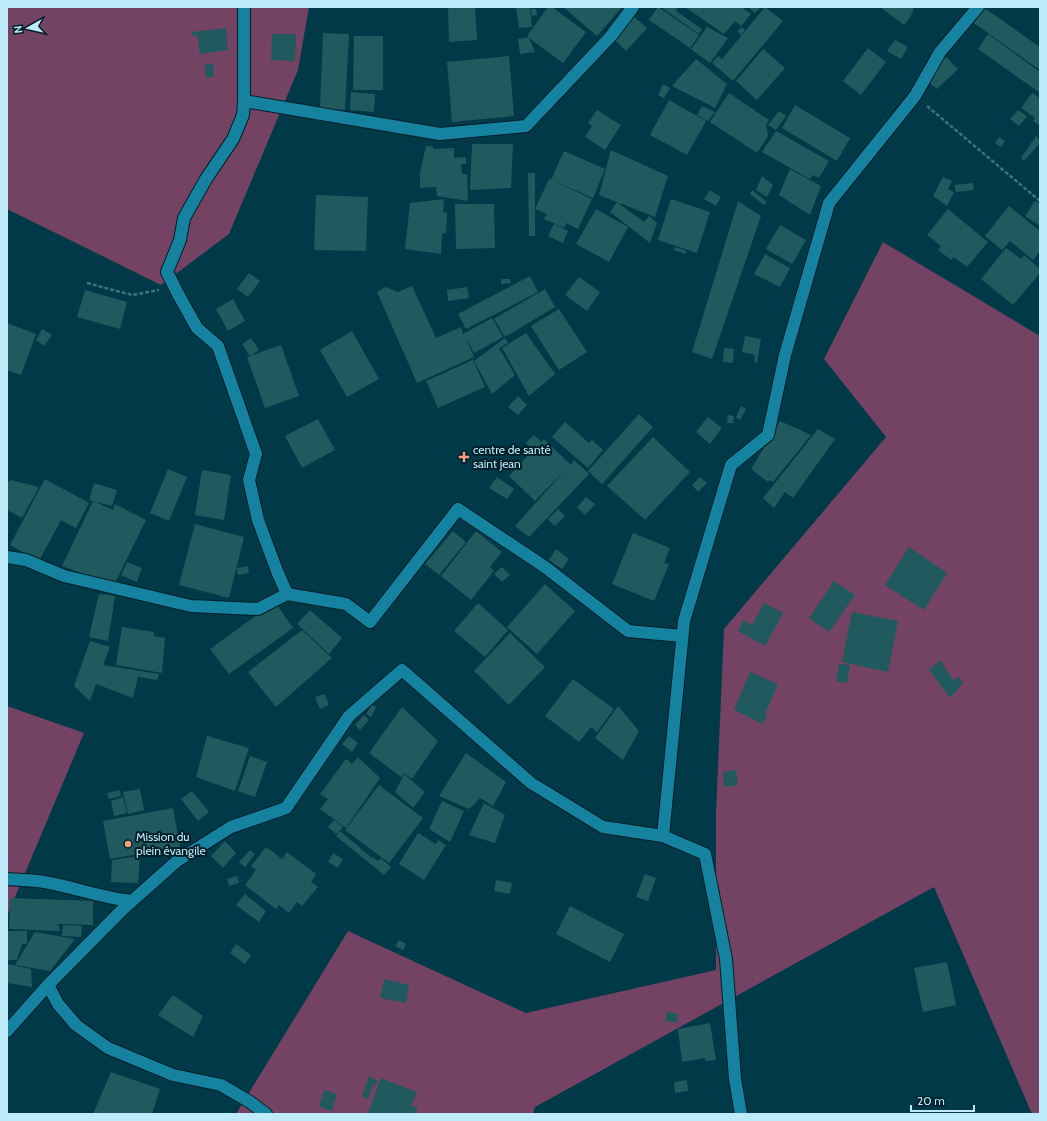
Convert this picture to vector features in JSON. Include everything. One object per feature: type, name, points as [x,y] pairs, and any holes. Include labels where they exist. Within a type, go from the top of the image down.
[{"type":"street","points":[[244,7],[243,115],[233,139],[206,179],[184,218],[180,240],[167,272],[197,328],[218,346],[256,454],[249,480],[258,520],[287,594]]},
{"type":"street","points":[[244,101],[440,134],[526,126],[611,36],[633,7]]},
{"type":"street","points":[[663,836],[684,621],[731,465],[768,435],[785,355],[830,204],[915,96],[940,52],[978,7]]},
{"type":"street","points":[[7,556],[26,560],[64,576],[191,606],[258,609],[287,594],[346,604],[370,622],[458,509],[545,567],[628,631],[682,636]]},
{"type":"street","points":[[7,1031],[48,985],[132,901],[177,861],[230,827],[286,808],[349,716],[402,670],[531,782],[603,828],[663,836],[705,854],[726,959],[735,1079],[740,1114]]},
{"type":"street","points":[[7,879],[44,882],[90,892],[109,898],[132,901]]},
{"type":"street","points":[[48,985],[58,1004],[76,1024],[108,1048],[173,1075],[221,1085],[250,1102],[266,1114]]},
{"type":"path","points":[[915,96],[1040,201]]},
{"type":"path","points":[[87,282],[132,295],[163,289]]},
{"type":"shaded area","points":[[7,7],[309,7],[298,70],[229,234],[161,285],[7,209]]},
{"type":"shaded area","points":[[883,242],[1040,336],[1040,1114],[1032,1114],[934,887],[535,1107],[533,1114],[236,1114],[348,931],[526,1013],[716,970],[716,812],[724,629],[886,437],[824,359]]},
{"type":"shaded area","points":[[7,706],[84,733],[7,916]]},
{"type":"building","points":[[448,7],[475,7],[477,40],[449,42]]},
{"type":"building","points":[[516,7],[530,7],[532,27],[519,28]]},
{"type":"building","points":[[548,7],[552,7],[586,32],[563,63],[529,38],[535,52],[520,54],[518,39],[529,37],[527,36]]},
{"type":"building","points":[[563,7],[622,7],[597,36]]},
{"type":"building","points":[[658,7],[699,35],[690,48],[649,20]]},
{"type":"building","points":[[661,7],[678,7],[676,11],[702,29],[699,34]]},
{"type":"building","points":[[685,7],[741,7],[751,14],[741,26],[735,21],[724,34]]},
{"type":"building","points":[[748,7],[761,7],[755,13]]},
{"type":"building","points":[[765,7],[783,21],[733,81],[712,63],[718,56],[722,59]]},
{"type":"building","points":[[880,7],[914,7],[911,16],[904,25]]},
{"type":"building","points":[[983,7],[1040,47],[1040,70],[971,21]]},
{"type":"building","points":[[531,9],[536,9],[537,15],[532,16]]},
{"type":"building","points":[[632,15],[647,28],[626,51],[612,37]]},
{"type":"building","points":[[707,27],[728,38],[710,63],[691,49]]},
{"type":"building","points":[[742,27],[745,30],[741,35],[737,31]]},
{"type":"building","points":[[226,28],[228,50],[200,54],[197,35],[192,36],[192,32]]},
{"type":"building","points":[[323,33],[349,34],[345,110],[320,108]]},
{"type":"building","points":[[272,34],[296,34],[295,61],[271,60]]},
{"type":"building","points":[[988,34],[1040,72],[1040,93],[978,49]]},
{"type":"building","points":[[354,36],[383,36],[383,90],[353,90]]},
{"type":"building","points":[[895,40],[908,47],[901,59],[887,51]]},
{"type":"building","points":[[868,48],[886,62],[861,95],[843,81]]},
{"type":"building","points":[[763,49],[785,68],[757,100],[736,81]]},
{"type":"building","points":[[509,56],[514,116],[452,122],[447,62]]},
{"type":"building","points":[[945,56],[958,69],[937,89],[927,81],[936,65]]},
{"type":"building","points":[[696,59],[727,84],[715,108],[672,86]]},
{"type":"building","points":[[213,63],[214,76],[206,78],[205,65]]},
{"type":"building","points":[[663,84],[670,88],[664,98],[658,95]]},
{"type":"building","points":[[351,92],[375,94],[374,112],[350,110]]},
{"type":"building","points":[[729,93],[769,120],[766,125],[768,136],[757,153],[710,122]]},
{"type":"building","points":[[1032,93],[1040,98],[1040,126],[1033,121],[1035,118],[1021,108]]},
{"type":"building","points":[[669,100],[706,121],[687,155],[650,135]]},
{"type":"building","points":[[795,105],[850,138],[837,161],[782,128]]},
{"type":"building","points":[[702,106],[715,112],[708,121],[697,115]]},
{"type":"building","points":[[597,110],[621,125],[605,150],[585,137],[592,126],[588,123]]},
{"type":"building","points":[[1018,110],[1027,116],[1019,126],[1010,119]]},
{"type":"building","points":[[779,111],[786,116],[776,130],[768,125]]},
{"type":"building","points":[[776,131],[829,161],[819,178],[813,175],[810,179],[762,152]]},
{"type":"building","points":[[1036,136],[1040,140],[1040,143],[1024,161],[1021,158]]},
{"type":"building","points":[[999,137],[1005,141],[1001,147],[995,143]]},
{"type":"building","points":[[472,144],[513,144],[511,188],[470,190]]},
{"type":"building","points":[[426,146],[433,146],[433,149],[454,148],[454,158],[466,157],[466,164],[461,164],[462,174],[467,174],[468,201],[437,196],[436,187],[420,188],[420,173]]},
{"type":"building","points":[[611,150],[668,176],[655,217],[599,195]]},
{"type":"building","points":[[564,151],[605,169],[593,198],[551,180]]},
{"type":"building","points":[[790,169],[821,186],[810,215],[779,195]]},
{"type":"building","points":[[528,173],[535,173],[535,236],[529,236]]},
{"type":"building","points":[[762,176],[773,185],[767,197],[756,190]]},
{"type":"building","points":[[943,177],[952,181],[948,189],[954,192],[947,206],[933,196]]},
{"type":"building","points":[[549,179],[592,199],[578,229],[566,223],[564,228],[544,219],[547,214],[535,209]]},
{"type":"building","points":[[973,183],[974,190],[956,192],[954,185]]},
{"type":"building","points":[[710,190],[721,197],[716,206],[704,199]]},
{"type":"building","points":[[752,190],[767,202],[764,205],[750,194]]},
{"type":"building","points":[[316,195],[368,197],[366,251],[314,250]]},
{"type":"building","points":[[444,199],[443,212],[447,213],[446,233],[442,234],[441,254],[405,249],[410,203]]},
{"type":"building","points":[[671,199],[710,212],[697,253],[658,240]]},
{"type":"building","points":[[738,201],[761,216],[712,359],[692,352]]},
{"type":"building","points":[[1035,201],[1040,204],[1040,226],[1025,216]]},
{"type":"building","points":[[617,202],[644,222],[649,216],[657,223],[650,243],[610,212]]},
{"type":"building","points":[[455,204],[494,204],[495,248],[456,249]]},
{"type":"building","points":[[1009,206],[1040,231],[1040,251],[1033,260],[1010,241],[1002,250],[985,236]]},
{"type":"building","points":[[596,209],[628,227],[609,262],[576,244]]},
{"type":"building","points":[[948,209],[988,242],[967,267],[954,257],[951,260],[938,250],[941,246],[927,235]]},
{"type":"building","points":[[554,224],[568,231],[563,243],[548,236]]},
{"type":"building","points":[[780,225],[806,240],[792,264],[766,249]]},
{"type":"building","points":[[675,247],[687,251],[685,254],[674,250]]},
{"type":"building","points":[[1006,248],[1021,259],[1024,255],[1040,269],[1040,273],[1013,305],[981,279]]},
{"type":"building","points":[[765,254],[790,268],[780,287],[754,274]]},
{"type":"building","points":[[249,273],[260,281],[248,297],[237,289]]},
{"type":"building","points":[[530,276],[538,292],[466,329],[458,314]]},
{"type":"building","points":[[579,277],[600,292],[587,311],[565,295]]},
{"type":"building","points":[[501,279],[510,279],[511,283],[501,284]]},
{"type":"building","points":[[412,286],[436,338],[461,327],[463,334],[492,318],[503,337],[474,353],[465,336],[474,357],[417,383],[377,292],[386,287],[398,292]]},
{"type":"building","points":[[467,287],[469,298],[448,301],[447,290]]},
{"type":"building","points":[[545,289],[555,307],[505,337],[494,319]]},
{"type":"building","points":[[85,290],[127,302],[120,329],[77,317]]},
{"type":"building","points":[[233,299],[245,321],[228,331],[216,309]]},
{"type":"building","points":[[559,309],[587,352],[559,370],[531,326]]},
{"type":"building","points":[[7,323],[36,334],[21,375],[7,370]]},
{"type":"building","points":[[42,329],[52,335],[44,346],[36,340]]},
{"type":"building","points":[[352,331],[379,379],[347,397],[320,350]]},
{"type":"building","points":[[526,333],[555,374],[529,396],[502,348]]},
{"type":"building","points":[[745,336],[761,339],[757,363],[754,362],[755,355],[742,352]]},
{"type":"building","points":[[251,338],[259,350],[250,356],[242,344]]},
{"type":"building","points":[[505,338],[508,343],[499,348],[515,375],[492,394],[474,361]]},
{"type":"building","points":[[281,345],[299,396],[265,408],[247,357]]},
{"type":"building","points":[[724,348],[734,349],[733,363],[723,362]]},
{"type":"building","points":[[473,360],[485,387],[438,408],[426,381]]},
{"type":"building","points":[[518,396],[527,405],[518,415],[508,407]]},
{"type":"building","points":[[741,406],[746,409],[740,420],[736,417]]},
{"type":"building","points":[[639,414],[653,427],[602,484],[588,471]]},
{"type":"building","points":[[728,415],[734,416],[733,423],[727,423]]},
{"type":"building","points":[[708,417],[722,428],[710,444],[696,432]]},
{"type":"building","points":[[318,419],[335,450],[302,468],[285,436]]},
{"type":"building","points":[[780,421],[811,435],[773,482],[770,480],[768,482],[751,469]]},
{"type":"building","points":[[565,422],[589,443],[592,440],[603,450],[588,468],[552,437]]},
{"type":"building","points":[[818,429],[835,439],[793,498],[785,492],[774,508],[763,498]]},
{"type":"building","points":[[534,435],[541,442],[544,439],[571,465],[574,460],[589,474],[529,537],[515,526],[568,467],[535,501],[509,476],[533,450],[526,443]]},
{"type":"building","points":[[653,437],[690,472],[645,520],[607,486]]},
{"type":"building","points":[[168,469],[187,477],[169,521],[150,513]]},
{"type":"building","points":[[202,470],[231,475],[224,520],[195,515]]},
{"type":"building","points":[[497,477],[514,489],[507,499],[489,488]]},
{"type":"building","points":[[700,477],[707,483],[698,492],[692,485]]},
{"type":"building","points":[[45,479],[89,503],[76,528],[61,520],[39,561],[10,545]]},
{"type":"building","points":[[10,480],[39,487],[22,518],[7,510],[7,484]]},
{"type":"building","points":[[94,483],[117,490],[112,506],[89,500]]},
{"type":"building","points":[[586,497],[595,504],[585,515],[577,507]]},
{"type":"building","points":[[93,501],[113,510],[115,504],[146,520],[114,585],[62,566]]},
{"type":"building","points":[[558,509],[565,516],[555,526],[548,519]]},
{"type":"building","points":[[195,524],[244,537],[229,598],[179,585]]},
{"type":"building","points":[[453,531],[466,542],[439,575],[425,564]]},
{"type":"building","points":[[476,531],[502,552],[490,567],[494,571],[471,600],[441,576]]},
{"type":"building","points":[[633,533],[670,548],[664,563],[669,564],[654,601],[612,584]]},
{"type":"building","points":[[909,547],[947,573],[924,610],[885,585]]},
{"type":"building","points":[[556,549],[569,559],[562,569],[549,560]]},
{"type":"building","points":[[127,562],[142,568],[137,582],[121,575]]},
{"type":"building","points":[[248,566],[249,573],[238,575],[237,568]]},
{"type":"building","points":[[502,567],[510,575],[502,582],[494,574]]},
{"type":"building","points":[[834,581],[855,595],[829,632],[809,618]]},
{"type":"building","points":[[545,584],[575,611],[537,654],[507,627]]},
{"type":"building","points":[[99,594],[115,596],[108,641],[89,637]]},
{"type":"building","points":[[275,602],[293,628],[229,674],[210,649]]},
{"type":"building","points":[[478,603],[508,630],[485,657],[454,631]]},
{"type":"building","points":[[764,603],[783,613],[765,646],[738,631],[744,620],[752,625]]},
{"type":"building","points":[[310,610],[342,638],[329,654],[297,624]]},
{"type":"building","points":[[852,612],[898,621],[888,672],[842,662]]},
{"type":"building","points":[[122,627],[154,632],[154,636],[165,638],[162,673],[116,665]]},
{"type":"building","points":[[302,630],[332,658],[276,707],[248,672]]},
{"type":"building","points":[[510,633],[545,667],[509,705],[474,671]]},
{"type":"building","points":[[90,641],[110,647],[103,665],[159,674],[157,680],[138,677],[133,698],[96,684],[90,701],[74,686]]},
{"type":"building","points":[[940,660],[954,681],[958,676],[963,683],[950,698],[929,670]]},
{"type":"building","points":[[839,664],[850,665],[847,683],[836,681]]},
{"type":"building","points":[[750,672],[778,684],[765,714],[767,715],[763,724],[734,710]]},
{"type":"building","points":[[573,679],[614,709],[597,732],[591,727],[579,742],[545,716]]},
{"type":"building","points":[[325,694],[329,705],[320,709],[315,697]]},
{"type":"building","points":[[372,705],[376,707],[371,717],[366,714]]},
{"type":"building","points":[[618,706],[639,731],[623,760],[595,738]]},
{"type":"building","points":[[402,707],[438,741],[412,779],[404,773],[401,777],[369,753]]},
{"type":"building","points":[[364,715],[369,720],[360,730],[355,725]]},
{"type":"building","points":[[207,736],[249,748],[235,791],[196,777]]},
{"type":"building","points":[[349,736],[358,743],[352,752],[342,744]]},
{"type":"building","points":[[466,753],[506,782],[493,806],[480,798],[469,809],[439,796]]},
{"type":"building","points":[[250,756],[267,762],[255,797],[238,791]]},
{"type":"building","points":[[358,757],[380,778],[346,828],[320,809],[328,799],[320,794],[346,759],[352,764]]},
{"type":"building","points":[[736,770],[738,785],[724,787],[723,772]]},
{"type":"building","points":[[404,774],[425,792],[413,808],[395,792]]},
{"type":"building","points":[[379,785],[423,818],[389,863],[345,830]]},
{"type":"building","points":[[140,789],[144,810],[128,814],[123,792]]},
{"type":"building","points":[[120,790],[121,796],[109,799],[107,793]]},
{"type":"building","points":[[192,791],[209,812],[198,821],[181,799]]},
{"type":"building","points":[[123,797],[127,813],[114,816],[111,801]]},
{"type":"building","points":[[442,801],[464,811],[450,842],[429,829]]},
{"type":"building","points":[[484,803],[505,815],[495,843],[469,835]]},
{"type":"building","points":[[173,808],[180,847],[110,859],[103,821]]},
{"type":"building","points":[[334,820],[343,827],[336,834],[328,827]]},
{"type":"building","points":[[340,831],[372,858],[373,857],[378,861],[381,858],[391,867],[384,875],[336,836]]},
{"type":"building","points":[[418,833],[436,844],[438,840],[446,845],[424,880],[399,864]]},
{"type":"building","points":[[225,841],[236,853],[223,868],[211,856]]},
{"type":"building","points":[[266,847],[282,859],[287,852],[316,874],[311,882],[318,887],[302,906],[297,902],[289,913],[279,905],[276,909],[245,885],[256,870],[251,866]]},
{"type":"building","points":[[250,850],[255,854],[245,867],[239,862]]},
{"type":"building","points":[[333,853],[343,859],[338,868],[328,862]]},
{"type":"building","points":[[140,856],[138,883],[111,882],[112,860]]},
{"type":"building","points":[[645,874],[656,878],[648,901],[636,897]]},
{"type":"building","points":[[237,876],[239,883],[229,886],[227,879]]},
{"type":"building","points":[[496,880],[512,883],[510,894],[494,891]]},
{"type":"building","points":[[245,894],[266,911],[259,922],[236,905]]},
{"type":"building","points":[[10,898],[93,901],[93,925],[58,924],[60,931],[9,929]]},
{"type":"building","points":[[570,906],[624,934],[610,962],[556,934]]},
{"type":"building","points":[[63,925],[82,926],[81,937],[62,936]]},
{"type":"building","points":[[7,931],[27,931],[27,944],[22,944],[17,960],[7,960]]},
{"type":"building","points":[[35,932],[75,939],[50,971],[15,965]]},
{"type":"building","points":[[399,940],[406,944],[403,950],[395,946]]},
{"type":"building","points":[[236,944],[251,955],[245,964],[230,953]]},
{"type":"building","points":[[947,962],[956,1005],[923,1012],[914,968]]},
{"type":"building","points":[[7,964],[31,969],[32,987],[7,983]]},
{"type":"building","points":[[384,979],[409,985],[406,1003],[380,998]]},
{"type":"building","points":[[173,995],[203,1016],[193,1037],[158,1015]]},
{"type":"building","points":[[667,1012],[678,1014],[677,1023],[665,1021]]},
{"type":"building","points":[[710,1023],[716,1060],[705,1061],[705,1058],[682,1062],[678,1029]]},
{"type":"building","points":[[111,1072],[160,1089],[152,1114],[93,1114]]},
{"type":"building","points":[[369,1076],[378,1081],[375,1086],[373,1084],[368,1100],[362,1096]]},
{"type":"building","points":[[381,1078],[417,1092],[411,1106],[418,1108],[415,1114],[368,1113]]},
{"type":"building","points":[[687,1080],[688,1091],[675,1093],[674,1082]]},
{"type":"building","points":[[324,1090],[337,1094],[332,1111],[319,1107]]},
{"type":"place","name":"centre de santé saint jean","points":[[464,457]]},
{"type":"place","name":"Mission du plein évangile","points":[[128,844]]}]
